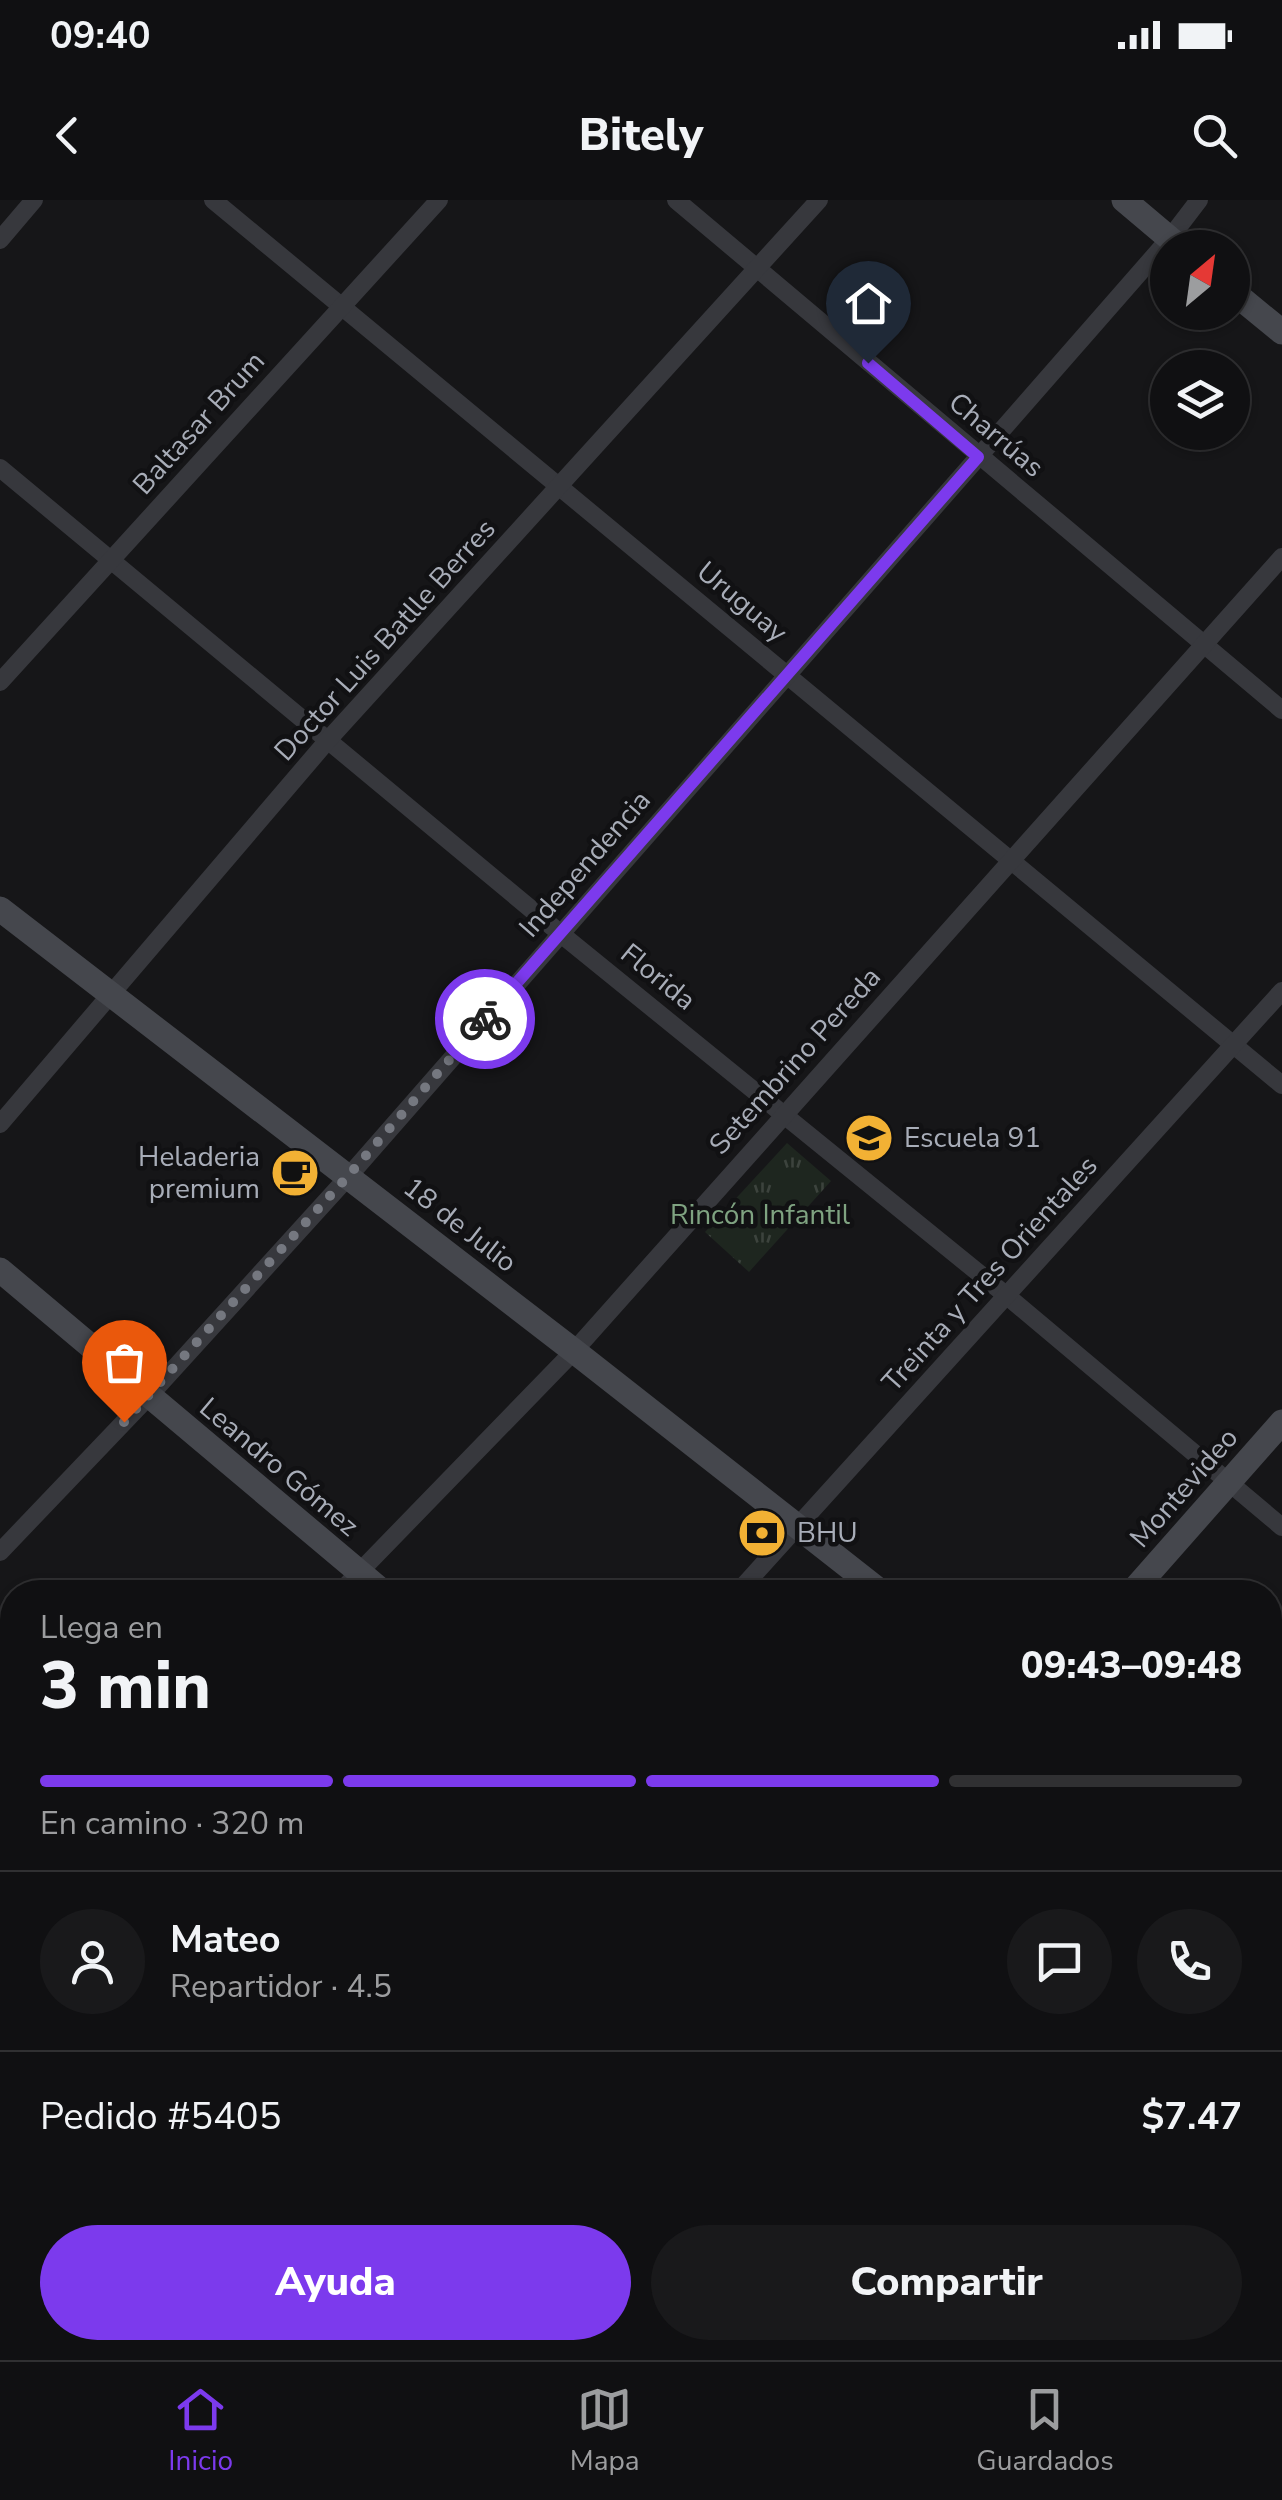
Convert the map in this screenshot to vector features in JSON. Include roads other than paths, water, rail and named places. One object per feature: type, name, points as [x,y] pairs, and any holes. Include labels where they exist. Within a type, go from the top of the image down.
[{"type":"street","points":[[0,240],[34,200]]},
{"type":"street","name":"Uruguay","points":[[213,200],[1282,1085]]},
{"type":"street","name":"Baltasar Brum","points":[[0,682],[439,200]]},
{"type":"street","name":"Charrúas","points":[[676,200],[1282,710]]},
{"type":"street","name":"Doctor Luis Batlle Berres","points":[[0,1124],[328,740],[819,200]]},
{"type":"street","points":[[1124,200],[1160,230]]},
{"type":"street","name":"Independencia","points":[[1182,230],[1199,200]]},
{"type":"street","name":"Independencia","points":[[0,1552],[149,1396],[348,1176],[978,457],[1150,270]]},
{"type":"street","points":[[1250,305],[1282,332]]},
{"type":"street","name":"Florida","points":[[0,468],[1282,1527]]},
{"type":"street","name":"Setembrino Pereda","points":[[351,1580],[574,1351],[1282,558]]},
{"type":"street","name":"18 de Julio","points":[[0,909],[865,1580]]},
{"type":"street","name":"Treinta y Tres Orientales","points":[[749,1580],[1282,990]]},
{"type":"street","name":"Leandro Gómez","points":[[0,1270],[369,1580]]},
{"type":"street","name":"Montevideo","points":[[1143,1580],[1282,1422]]},
{"type":"place","name":"Escuela 91","points":[[869,1138]]},
{"type":"place","name":"Heladeria premium","points":[[295,1173]]},
{"type":"place","name":"BHU","points":[[762,1533]]},
{"type":"park label","name":"Rincón Infantil","points":[[760,1215]]}]
